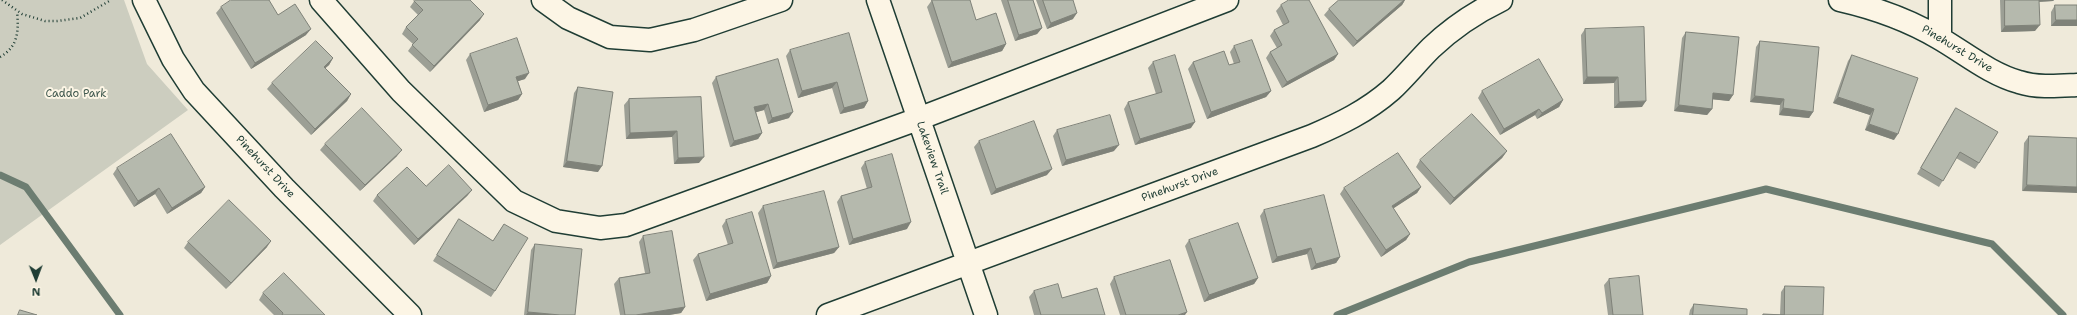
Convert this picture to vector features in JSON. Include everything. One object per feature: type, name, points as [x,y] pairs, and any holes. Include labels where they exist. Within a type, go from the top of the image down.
[{"type":"street","name":"Pinehurst Drive","points":[[144,0],[173,59],[194,91],[284,188],[410,315]]},
{"type":"street","points":[[321,0],[401,91],[514,200],[556,221],[600,228],[626,224],[918,118],[1227,0]]},
{"type":"street","points":[[542,0],[568,18],[610,37],[650,40],[694,30],[780,0]]},
{"type":"street","name":"Lakeview Trail","points":[[878,0],[986,315]]},
{"type":"street","name":"Pinehurst Drive","points":[[828,315],[1304,139],[1344,122],[1372,105],[1390,91],[1410,72],[1430,49],[1458,26],[1501,0]]},
{"type":"street","name":"Pinehurst Drive","points":[[1840,0],[1870,7],[1906,20],[1940,38],[1993,71],[2019,82],[2041,86],[2077,85]]},
{"type":"street","points":[[1940,0],[1940,38]]},
{"type":"path","points":[[2,0],[17,12],[45,21],[69,21],[80,18],[111,0]]},
{"type":"path","points":[[0,57],[12,48],[18,36],[17,12]]},
{"type":"green space","name":"Caddo Park","points":[[0,0],[124,0],[147,64],[188,110],[0,245]]},
{"type":"building","points":[[231,0],[269,0],[278,15],[295,4],[311,29],[255,63],[221,7]]},
{"type":"building","points":[[470,0],[484,14],[434,66],[412,45],[418,39],[406,27],[423,10],[414,1]]},
{"type":"building","points":[[932,0],[970,0],[976,20],[996,13],[1006,44],[952,62]]},
{"type":"building","points":[[1008,0],[1033,0],[1042,28],[1019,35]]},
{"type":"building","points":[[1043,0],[1073,0],[1077,13],[1051,23]]},
{"type":"building","points":[[1289,0],[1309,0],[1338,54],[1287,82],[1270,52],[1282,45],[1274,30],[1289,22],[1281,5]]},
{"type":"building","points":[[1339,0],[1404,0],[1357,41],[1329,9]]},
{"type":"building","points":[[2005,0],[2039,0],[2040,25],[2005,26]]},
{"type":"building","points":[[2055,5],[2077,5],[2077,20],[2056,20]]},
{"type":"building","points":[[1644,27],[1646,101],[1619,102],[1618,77],[1587,77],[1585,29]]},
{"type":"building","points":[[1686,32],[1739,37],[1733,95],[1713,93],[1712,109],[1679,105]]},
{"type":"building","points":[[849,33],[868,101],[844,108],[837,82],[802,91],[790,50]]},
{"type":"building","points":[[517,38],[529,73],[516,77],[522,94],[488,105],[470,54]]},
{"type":"building","points":[[1252,40],[1271,91],[1211,112],[1193,62],[1224,51],[1229,65],[1240,62],[1234,46]]},
{"type":"building","points":[[316,41],[333,58],[324,67],[351,94],[315,129],[272,83]]},
{"type":"building","points":[[1760,41],[1819,47],[1813,112],[1783,108],[1784,99],[1755,96]]},
{"type":"building","points":[[1175,55],[1195,122],[1140,139],[1128,102],[1162,92],[1153,62]]},
{"type":"building","points":[[1852,55],[1918,78],[1898,134],[1869,124],[1874,109],[1838,97]]},
{"type":"building","points":[[778,59],[793,112],[772,118],[768,104],[754,107],[762,133],[734,141],[716,77]]},
{"type":"building","points":[[1539,59],[1563,100],[1542,113],[1539,109],[1504,129],[1482,91]]},
{"type":"building","points":[[578,87],[613,92],[602,166],[567,161]]},
{"type":"building","points":[[701,97],[704,157],[678,158],[677,131],[630,133],[629,99]]},
{"type":"building","points":[[362,108],[402,150],[365,185],[325,144]]},
{"type":"building","points":[[1956,108],[1998,132],[1979,163],[1960,152],[1943,181],[1921,168]]},
{"type":"building","points":[[1472,114],[1507,151],[1454,198],[1420,160]]},
{"type":"building","points":[[1110,115],[1119,145],[1066,160],[1057,130]]},
{"type":"building","points":[[1034,121],[1052,169],[996,189],[979,141]]},
{"type":"building","points":[[171,134],[205,187],[172,208],[159,188],[138,201],[117,168]]},
{"type":"building","points":[[2029,136],[2077,138],[2077,187],[2027,185]]},
{"type":"building","points":[[1398,153],[1421,187],[1392,206],[1410,234],[1386,250],[1344,188]]},
{"type":"building","points":[[892,154],[911,222],[853,239],[841,196],[872,187],[865,162]]},
{"type":"building","points":[[449,165],[472,190],[418,239],[377,195],[407,167],[426,186]]},
{"type":"building","points":[[824,191],[839,247],[777,263],[763,206]]},
{"type":"building","points":[[1324,195],[1340,257],[1316,264],[1311,248],[1277,257],[1264,210]]},
{"type":"building","points":[[229,200],[271,241],[231,283],[188,242]]},
{"type":"building","points":[[752,212],[771,276],[710,294],[698,254],[733,243],[726,220]]},
{"type":"building","points":[[459,219],[493,241],[504,224],[528,238],[495,291],[437,255]]},
{"type":"building","points":[[1238,223],[1258,278],[1209,295],[1189,240]]},
{"type":"building","points":[[672,231],[685,307],[636,315],[625,315],[619,278],[650,273],[643,236]]},
{"type":"building","points":[[535,244],[582,249],[575,315],[528,312]]},
{"type":"building","points":[[1170,260],[1187,312],[1178,315],[1126,315],[1114,277]]},
{"type":"building","points":[[284,273],[325,315],[282,315],[283,313],[263,293]]},
{"type":"building","points":[[1639,276],[1643,315],[1613,315],[1609,279]]},
{"type":"building","points":[[1058,284],[1062,298],[1097,288],[1105,315],[1041,315],[1034,291]]},
{"type":"building","points":[[1785,286],[1824,287],[1823,315],[1784,315]]},
{"type":"building","points":[[1694,304],[1747,309],[1747,315],[1693,315]]},
{"type":"building","points":[[20,310],[37,315],[18,315]]},
{"type":"building","points":[[1763,314],[1784,315],[1763,315]]},
{"type":"waterway","points":[[0,175],[26,187],[120,315]]},
{"type":"waterway","points":[[1337,315],[1469,262],[1766,189],[1992,244],[2063,315]]}]
